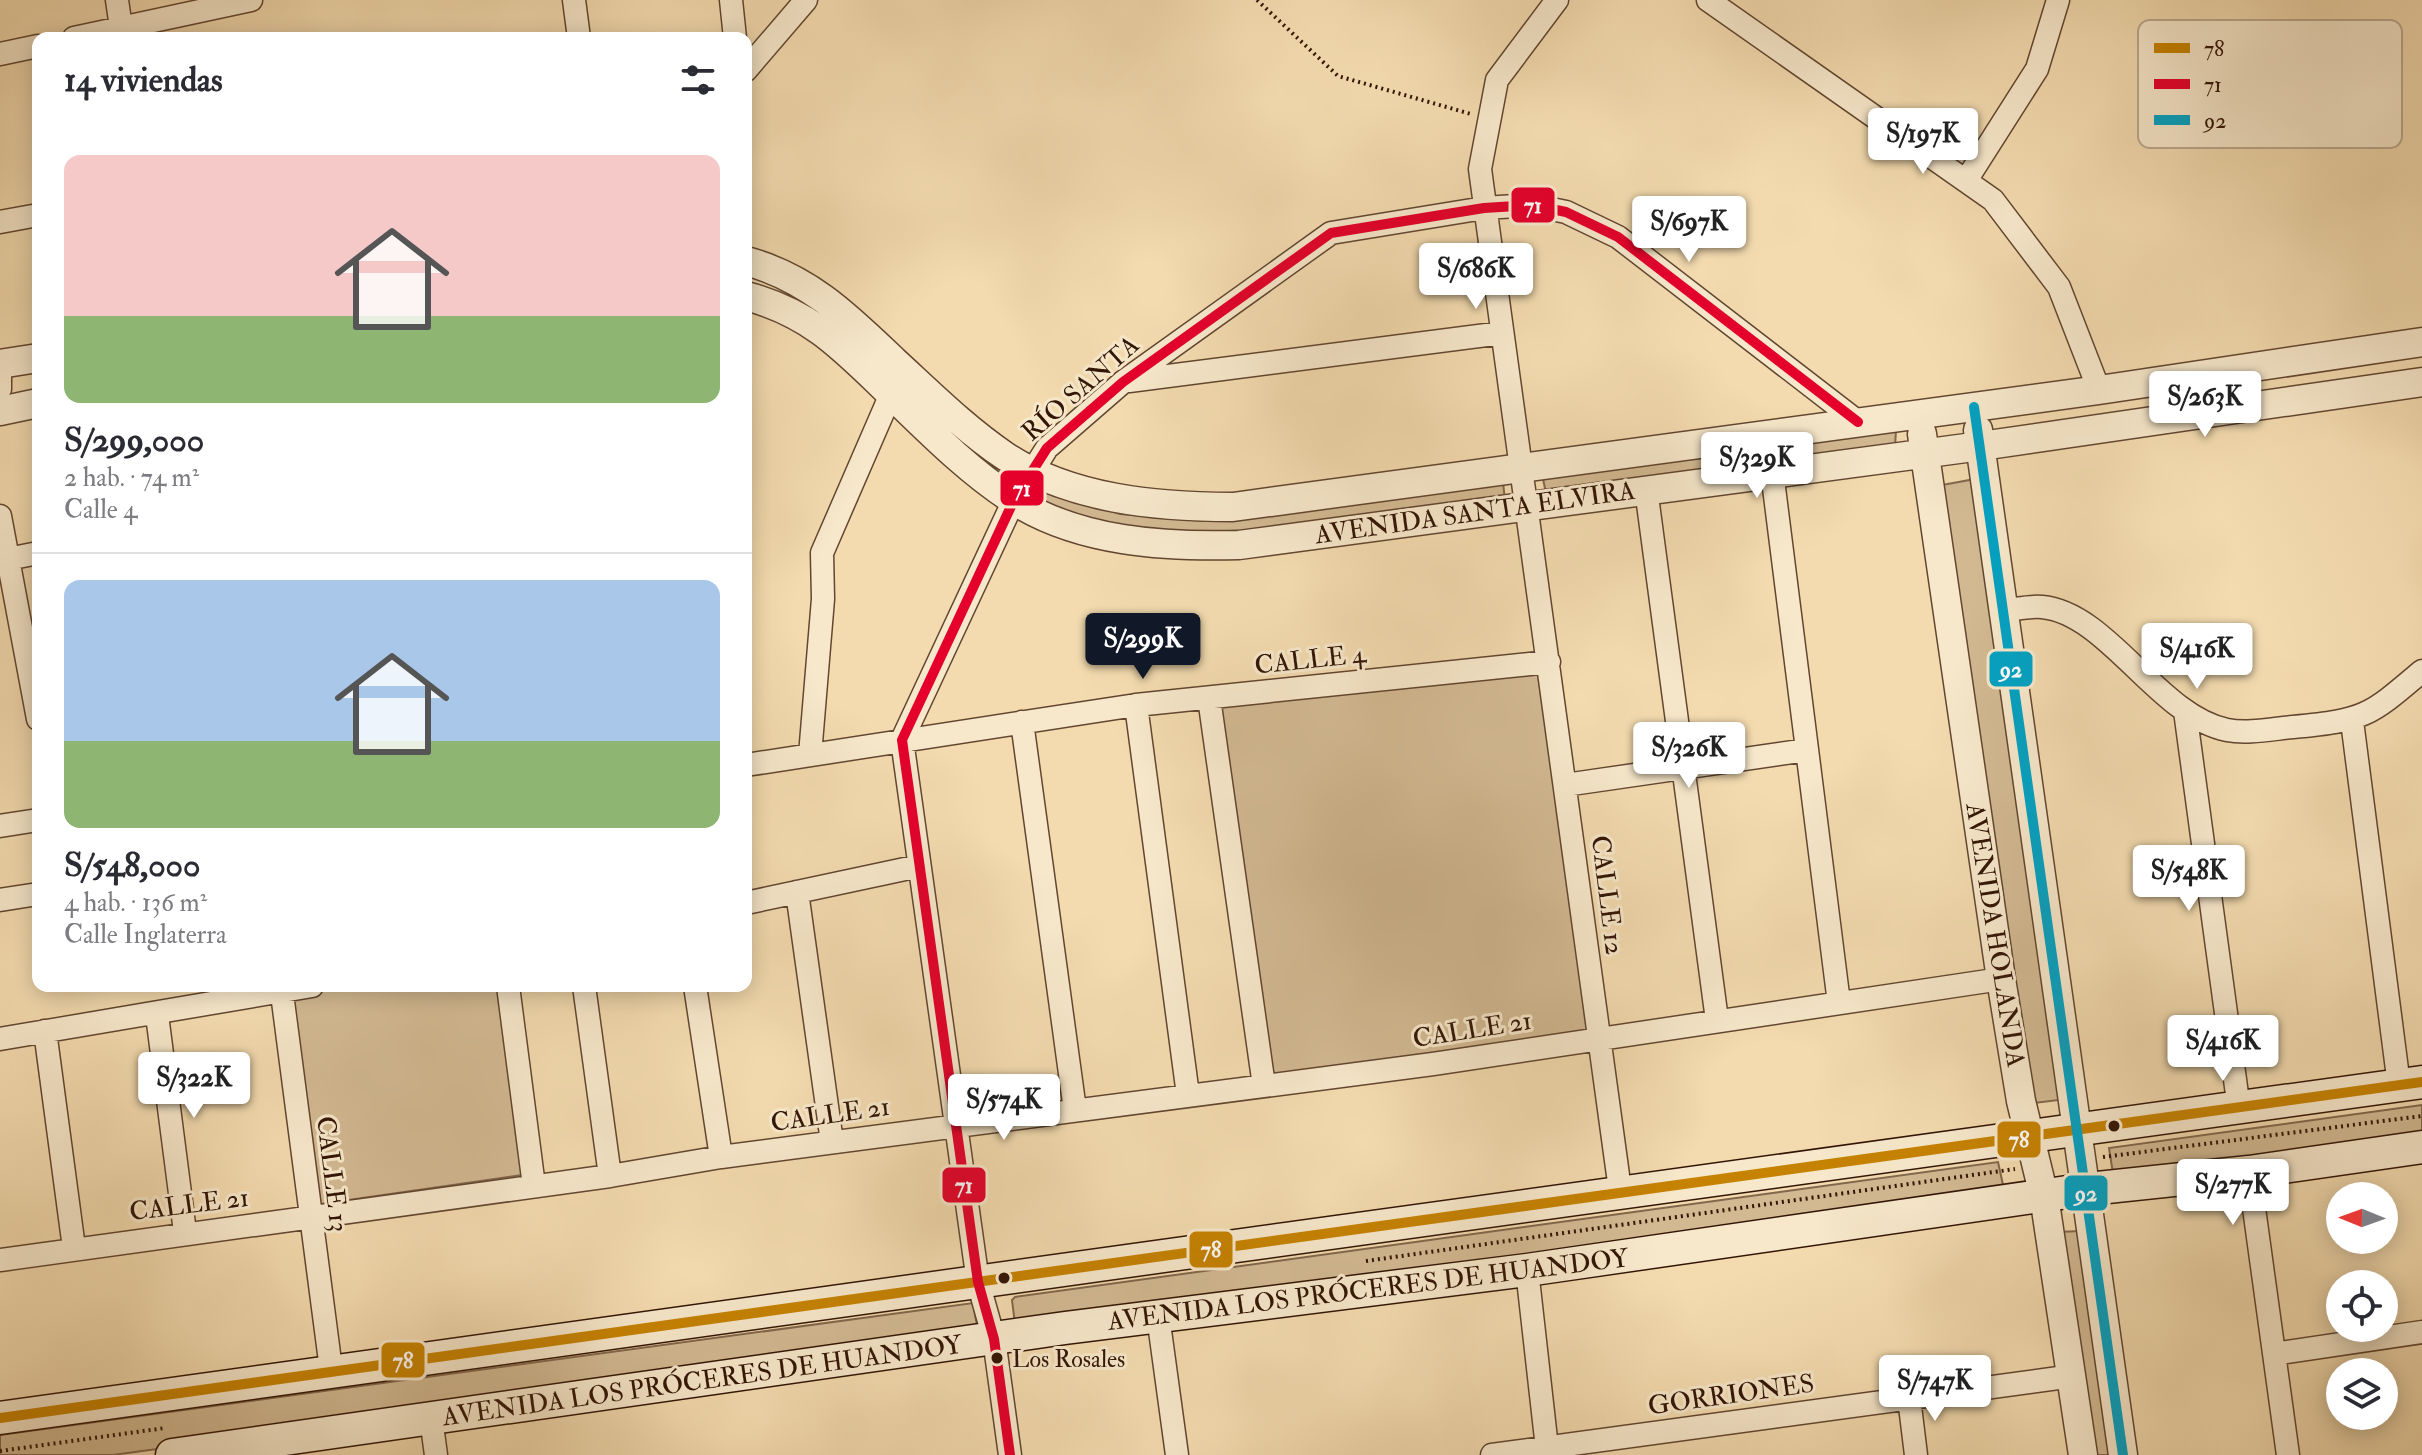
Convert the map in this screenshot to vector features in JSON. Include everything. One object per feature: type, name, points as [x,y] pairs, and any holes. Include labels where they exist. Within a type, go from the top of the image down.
[{"type":"main road","points":[[0,1418],[331,1369],[1621,1197],[2411,1083]]},
{"type":"main road","name":"AVENIDA LOS PRÓCERES DE HUANDOY","points":[[172,1455],[230,1451],[431,1418],[1158,1316],[1527,1270],[2088,1189],[2249,1172],[2422,1147]]},
{"type":"street","points":[[117,0],[121,28]]},
{"type":"street","points":[[102,32],[251,0]]},
{"type":"street","points":[[574,0],[578,32]]},
{"type":"street","points":[[731,0],[734,32]]},
{"type":"street","points":[[752,63],[806,0]]},
{"type":"street","name":"CALLE 12","points":[[1557,0],[1497,80],[1480,169],[1621,1197]]},
{"type":"street","points":[[1708,0],[1967,179],[2007,216],[2059,287],[2099,390]]},
{"type":"street","points":[[1967,179],[2037,69],[2058,0]]},
{"type":"street","points":[[0,54],[32,47]]},
{"type":"street","name":"RÍO SANTA","points":[[902,740],[1014,500],[1030,470],[1047,448],[1123,382],[1331,233],[1484,208],[1532,205],[1566,212],[1618,237],[1858,422]]},
{"type":"street","points":[[0,222],[32,216]]},
{"type":"street","name":"AVENIDA SANTA ELVIRA","points":[[752,262],[771,267],[810,286],[840,308],[948,411],[1005,456],[1030,470],[1097,493],[1142,503],[1233,507],[2099,390],[2422,342]]},
{"type":"street","name":"AVENIDA SANTA ELVIRA","points":[[752,298],[775,304],[817,326],[858,359],[891,394],[1014,500],[1073,526],[1136,542],[1185,546],[1239,545],[1981,446],[2422,382]]},
{"type":"street","points":[[1123,382],[1502,333]]},
{"type":"street","points":[[0,364],[32,359]]},
{"type":"street","points":[[0,373],[0,389]]},
{"type":"street","points":[[810,755],[823,599],[822,553],[891,394]]},
{"type":"street","points":[[0,411],[32,404]]},
{"type":"street","name":"AVENIDA HOLANDA","points":[[1974,407],[2006,610],[2123,1455]]},
{"type":"street","name":"AVENIDA HOLANDA","points":[[1919,414],[2001,979],[2021,1101],[2044,1196],[2083,1455]]},
{"type":"street","points":[[1772,472],[1839,1003]]},
{"type":"street","points":[[1646,489],[1717,1020]]},
{"type":"street","points":[[0,516],[8,559],[9,618],[32,698]]},
{"type":"street","points":[[8,559],[32,554]]},
{"type":"street","points":[[2006,610],[2043,607],[2067,614],[2096,634],[2193,718],[2228,730],[2352,721],[2373,712],[2422,671]]},
{"type":"street","name":"CALLE 4","points":[[752,761],[810,755],[1136,705],[1549,662]]},
{"type":"street","points":[[1209,698],[1264,1086]]},
{"type":"street","points":[[1136,705],[1188,1095]]},
{"type":"street","points":[[2185,711],[2239,1109]]},
{"type":"street","points":[[2352,721],[2411,1083]]},
{"type":"street","points":[[1022,722],[1075,1110]]},
{"type":"street","points":[[902,740],[978,1282],[994,1339],[1010,1455]]},
{"type":"street","points":[[1565,785],[1807,750]]},
{"type":"street","points":[[0,826],[32,821]]},
{"type":"street","points":[[752,902],[919,866]]},
{"type":"street","points":[[797,892],[832,1142]]},
{"type":"street","points":[[0,900],[32,895]]},
{"type":"street","name":"CALLE 21","points":[[0,1260],[185,1232],[310,1218],[610,1176],[721,1157],[1264,1086],[2001,979]]},
{"type":"street","points":[[0,1039],[157,1015],[267,992]]},
{"type":"street","name":"CALLE 13","points":[[281,992],[331,1369]]},
{"type":"street","points":[[509,992],[534,1186]]},
{"type":"street","points":[[585,992],[610,1176]]},
{"type":"street","points":[[696,992],[721,1157]]},
{"type":"street","points":[[157,1015],[185,1232]]},
{"type":"street","points":[[45,1031],[74,1248]]},
{"type":"street","points":[[2249,1172],[2288,1455]]},
{"type":"street","points":[[1527,1270],[1547,1448]]},
{"type":"street","points":[[1158,1316],[1177,1455]]},
{"type":"street","points":[[2274,1354],[2422,1332]]},
{"type":"street","name":"GORRIONES","points":[[1492,1455],[2073,1376]]},
{"type":"street","points":[[1909,1398],[1916,1455]]},
{"type":"street","points":[[431,1418],[436,1455]]},
{"type":"path","points":[[1257,0],[1338,76],[1490,119]]},
{"type":"shaded area","points":[[1896,430],[1895,447],[1546,493],[1543,479]]},
{"type":"shaded area","points":[[1975,479],[2059,1100],[2026,1104],[1942,485]]},
{"type":"shaded area","points":[[1503,482],[1505,501],[1254,536],[1130,532],[1043,503],[1041,495],[1045,490],[1120,514],[1204,521]]},
{"type":"shaded area","points":[[1537,667],[1591,1033],[1268,1077],[1214,708]]},
{"type":"shaded area","points":[[318,992],[499,992],[522,1175],[314,1205],[288,998]]},
{"type":"shaded area","points":[[2422,1105],[2422,1137],[2114,1180],[2109,1148]]},
{"type":"shaded area","points":[[1998,1162],[2005,1194],[1016,1332],[1012,1300],[1015,1297]]},
{"type":"shaded area","points":[[2081,1231],[2110,1455],[2087,1455],[2058,1232]]},
{"type":"shaded area","points":[[973,1303],[978,1331],[975,1337],[113,1455],[0,1455],[0,1435]]},
{"type":"transit line","name":"71","points":[[1010,1455],[994,1339],[978,1282],[902,740],[1014,500],[1047,448],[1123,382],[1331,233],[1484,208],[1532,205],[1566,212],[1618,237],[1858,422]]},
{"type":"transit line","name":"92","points":[[1974,407],[2123,1455]]},
{"type":"transit line","name":"78","points":[[0,1418],[2422,1082]]},
{"type":"place","name":"Los Rosales","points":[[997,1358]]}]
